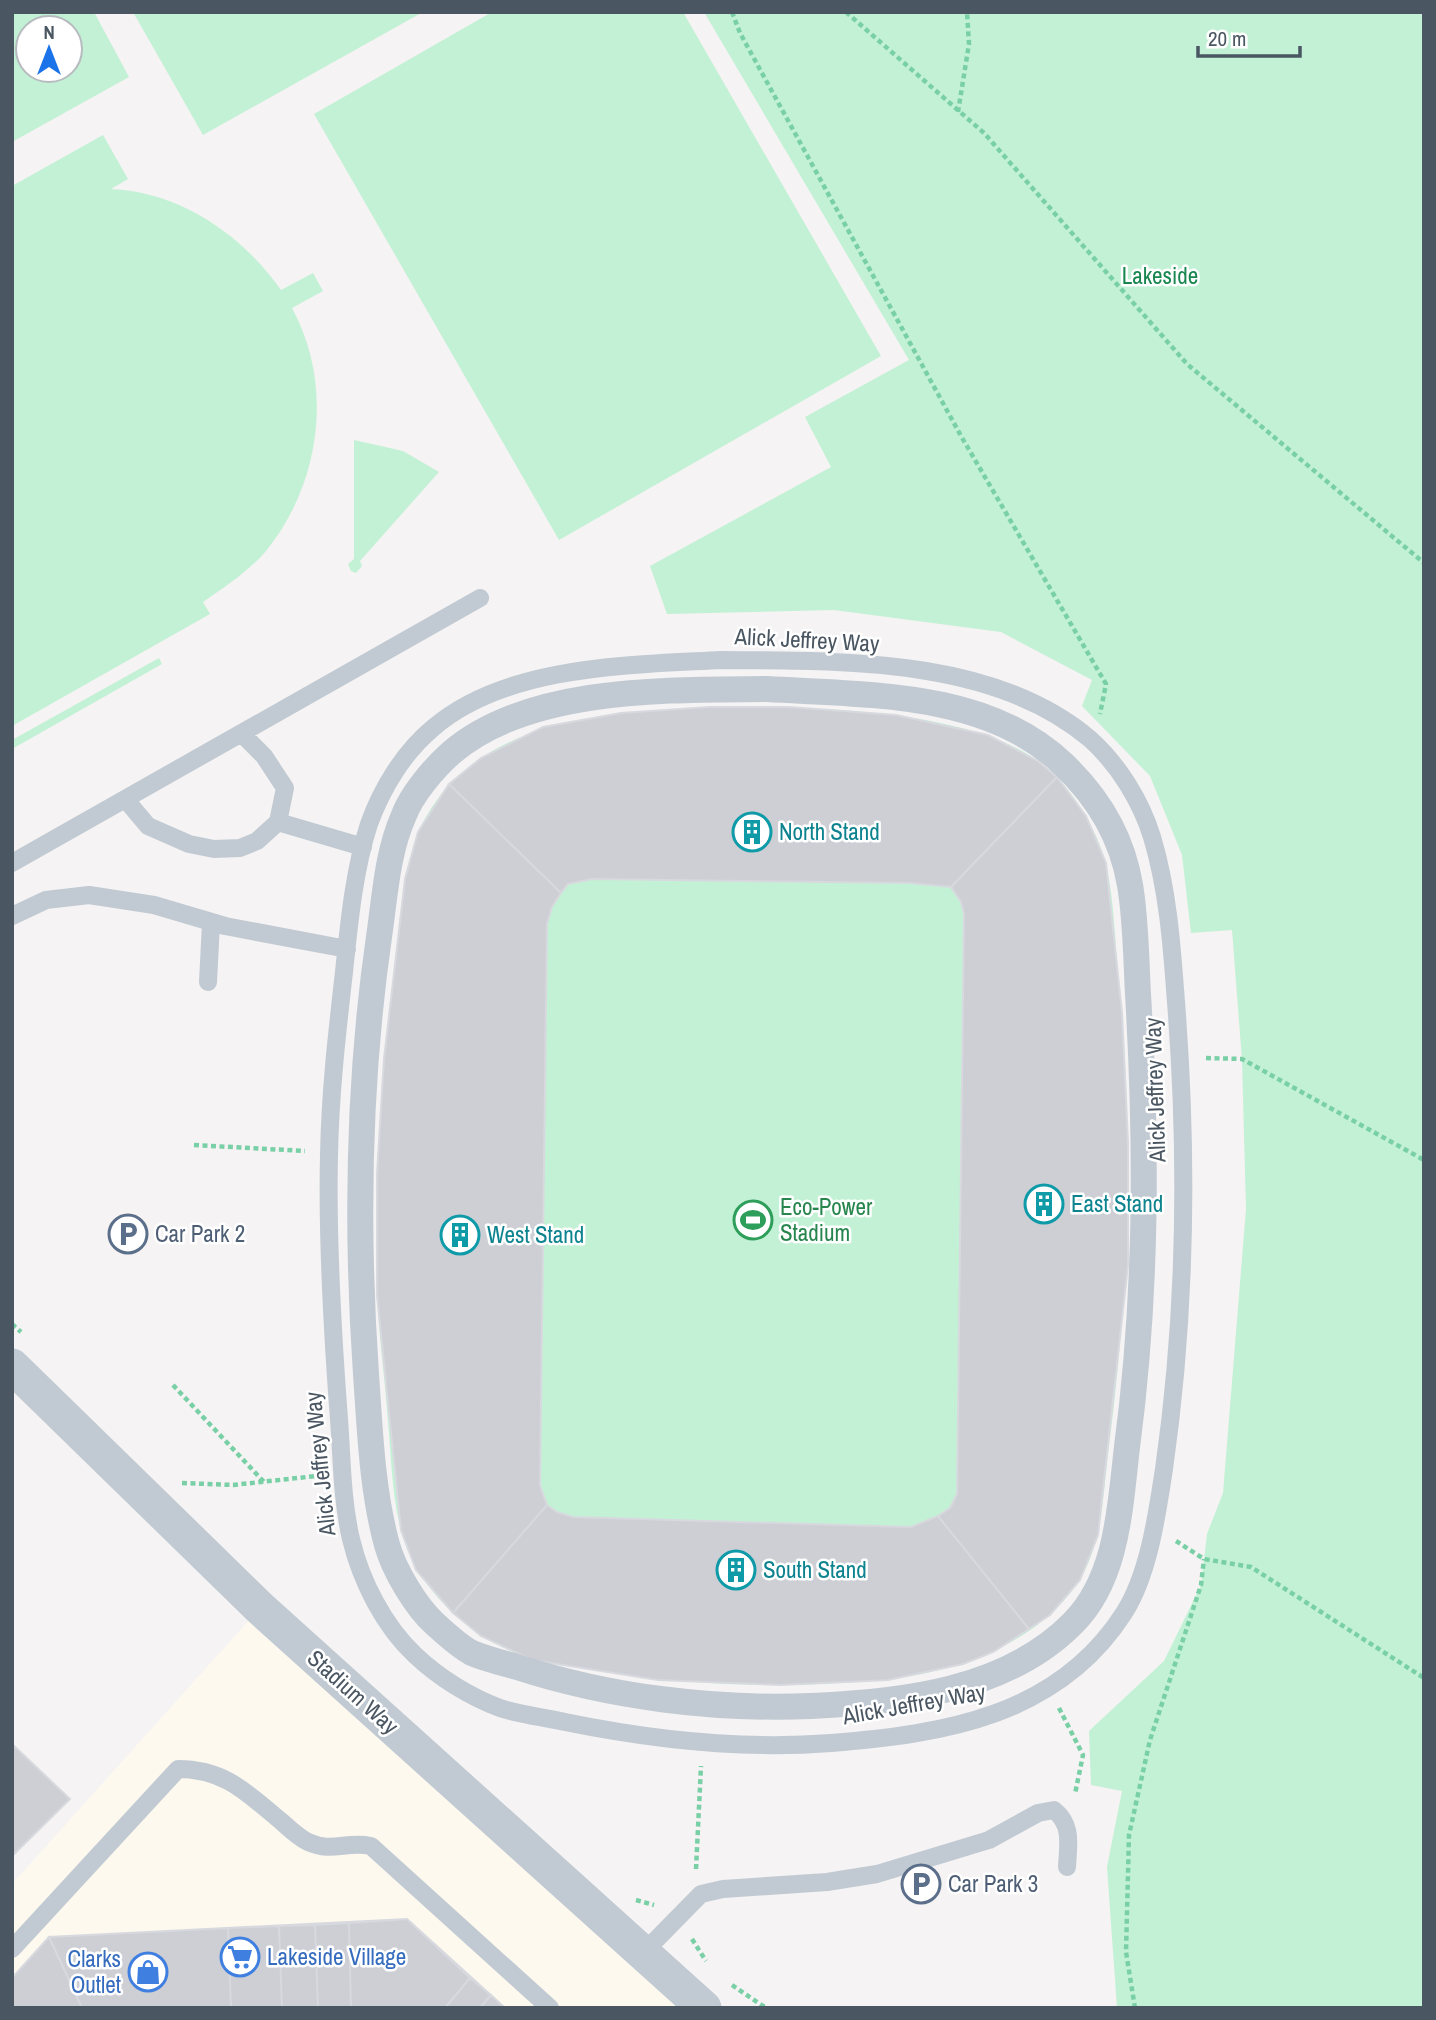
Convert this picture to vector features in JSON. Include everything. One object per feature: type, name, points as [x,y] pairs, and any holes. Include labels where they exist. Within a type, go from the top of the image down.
[{"type":"street","points":[[767,688],[876,695],[943,705],[1011,724],[1058,758],[1095,797],[1116,835],[1130,883],[1144,1089],[1144,1258],[1139,1365],[1119,1523],[1103,1577],[1076,1621],[997,1675],[926,1695],[807,1706],[677,1700],[556,1680],[470,1652],[429,1619],[388,1553],[373,1470],[363,1329],[360,1118],[374,969],[390,857],[406,807],[449,754],[502,720],[568,703],[664,690],[767,688]]},
{"type":"street","name":"Stadium Way","points":[[12,1366],[260,1608],[704,2008]]},
{"type":"lane","points":[[12,863],[480,598]]},
{"type":"lane","name":"Alick Jeffrey Way","points":[[722,660],[837,661],[957,677],[1037,703],[1094,742],[1133,792],[1152,836],[1171,929],[1181,1058],[1183,1226],[1174,1397],[1155,1528],[1128,1608],[1078,1670],[1001,1714],[919,1733],[827,1744],[702,1744],[622,1733],[501,1709],[452,1684],[411,1652],[372,1597],[351,1539],[330,1300],[328,1152],[335,1055],[347,949],[363,847],[372,817],[397,766],[435,726],[480,699],[537,679],[631,665],[722,660]]},
{"type":"lane","points":[[126,800],[148,826],[189,844],[214,849],[240,848],[257,841],[278,822],[285,788],[264,756],[242,734]]},
{"type":"lane","points":[[278,822],[363,847]]},
{"type":"lane","points":[[12,916],[46,900],[89,895],[154,905],[211,923],[347,949]]},
{"type":"lane","points":[[208,982],[211,923]]},
{"type":"lane","points":[[12,1950],[177,1769],[201,1769],[226,1778],[304,1840],[328,1849],[352,1843],[372,1846],[550,2008]]},
{"type":"lane","points":[[643,1953],[701,1894],[723,1889],[827,1882],[877,1874],[930,1861],[989,1840],[1038,1813],[1054,1810],[1064,1818],[1068,1830],[1068,1867]]},
{"type":"path","points":[[733,12],[740,33],[954,424],[1106,684],[1094,742]]},
{"type":"path","points":[[846,12],[984,133],[1186,364],[1424,563]]},
{"type":"path","points":[[958,111],[969,44],[967,12]]},
{"type":"path","points":[[1181,1058],[1242,1059],[1424,1160]]},
{"type":"path","points":[[194,1145],[328,1152]]},
{"type":"path","points":[[173,1385],[264,1482]]},
{"type":"path","points":[[132,1481],[233,1485],[344,1473]]},
{"type":"path","points":[[1135,2008],[1126,1952],[1129,1835],[1150,1740],[1201,1585],[1204,1559],[1251,1567],[1424,1678]]},
{"type":"path","points":[[1047,1688],[1083,1755],[1077,1791],[1064,1818]]},
{"type":"path","points":[[701,1894],[696,1871],[702,1744]]},
{"type":"shaded area","points":[[260,1608],[704,2008],[12,2008],[12,1884]]},
{"type":"green space","points":[[12,12],[94,12],[129,77],[12,142]]},
{"type":"green space","points":[[133,12],[423,12],[203,135]]},
{"type":"green space","points":[[492,12],[683,12],[881,356],[559,540],[314,114]]},
{"type":"green space","name":"Lakeside","points":[[704,12],[1424,12],[1424,2008],[1117,2008],[1107,1867],[1122,1791],[1091,1785],[1089,1731],[1164,1661],[1201,1585],[1207,1534],[1223,1493],[1246,1209],[1242,1060],[1232,930],[1191,933],[1182,855],[1150,776],[1082,706],[1092,680],[1001,632],[834,610],[667,614],[650,566],[831,467],[805,417],[909,360]]},
{"type":"green space","points":[[103,135],[128,179],[111,189],[162,198],[208,220],[248,251],[281,290],[313,273],[323,291],[292,308],[305,338],[313,369],[317,401],[315,433],[309,465],[285,524],[266,551],[252,565],[203,602],[210,614],[12,726],[12,186]]},
{"type":"green space","points":[[354,440],[403,451],[439,472],[360,561],[362,566],[356,573],[351,571],[348,564],[354,559]]},
{"type":"green space","points":[[159,658],[162,664],[12,749],[12,740]]},
{"type":"green space","name":"Eco-Power Stadium","points":[[710,707],[843,710],[893,715],[942,723],[987,736],[1026,753],[1057,777],[1088,820],[1107,869],[1113,908],[1123,1034],[1128,1154],[1121,1334],[1103,1504],[1096,1538],[1092,1554],[1077,1584],[1059,1606],[1038,1624],[989,1653],[935,1671],[880,1680],[773,1685],[666,1680],[536,1660],[488,1639],[446,1606],[418,1571],[401,1530],[393,1486],[379,1320],[377,1211],[382,1093],[389,1014],[404,890],[418,833],[437,800],[455,779],[482,757],[511,741],[543,729],[609,715]]},
{"type":"building","name":"North Stand","points":[[710,707],[789,707],[896,715],[988,735],[1038,761],[1057,777],[951,887],[910,883],[592,879],[568,884],[561,893],[449,784],[481,758],[543,727],[621,713]]},
{"type":"building","name":"East Stand","points":[[1057,777],[1086,816],[1106,863],[1122,1013],[1128,1143],[1128,1265],[1098,1535],[1080,1580],[1050,1615],[1029,1629],[938,1516],[950,1508],[957,1494],[964,914],[961,902],[951,887]]},
{"type":"building","name":"West Stand","points":[[449,784],[561,893],[552,907],[547,924],[540,1485],[547,1505],[453,1613],[416,1570],[401,1530],[377,1295],[377,1174],[384,1059],[405,879],[418,832]]},
{"type":"building","name":"South Stand","points":[[547,1505],[557,1512],[573,1517],[911,1527],[938,1516],[1029,1629],[993,1652],[963,1664],[888,1680],[780,1685],[658,1680],[532,1660],[481,1636],[453,1613]]},
{"type":"building","points":[[12,1744],[70,1799],[12,1856]]},
{"type":"building","name":"Lakeside Village","points":[[407,1919],[505,2008],[12,2008],[12,1978],[49,1937]]},
{"type":"building","points":[[407,1919],[470,1978],[445,2008],[351,2008],[349,1923]]},
{"type":"building","points":[[349,1923],[351,2008],[318,2008],[315,1925]]},
{"type":"building","points":[[315,1925],[318,2008],[282,2008],[279,1926]]},
{"type":"building","points":[[279,1926],[282,2008],[231,2008],[228,1928]]},
{"type":"building","name":"Clarks Outlet","points":[[228,1928],[231,2008],[82,2008],[49,1937]]},
{"type":"building","points":[[49,1937],[82,2008],[12,2008],[12,1978]]},
{"type":"building","points":[[470,1978],[491,1995],[480,2008],[445,2008]]},
{"type":"building","points":[[491,1995],[505,2008],[480,2008]]},
{"type":"place","name":"North Stand","points":[[752,832]]},
{"type":"place","name":"East Stand","points":[[1044,1204]]},
{"type":"place","name":"Eco-Power Stadium","points":[[753,1220]]},
{"type":"place","name":"Car Park 2","points":[[128,1234]]},
{"type":"place","name":"West Stand","points":[[460,1235]]},
{"type":"place","name":"South Stand","points":[[736,1570]]},
{"type":"place","name":"Car Park 3","points":[[921,1884]]},
{"type":"place","name":"Lakeside Village","points":[[240,1957]]},
{"type":"place","name":"Clarks Outlet","points":[[148,1972]]}]
